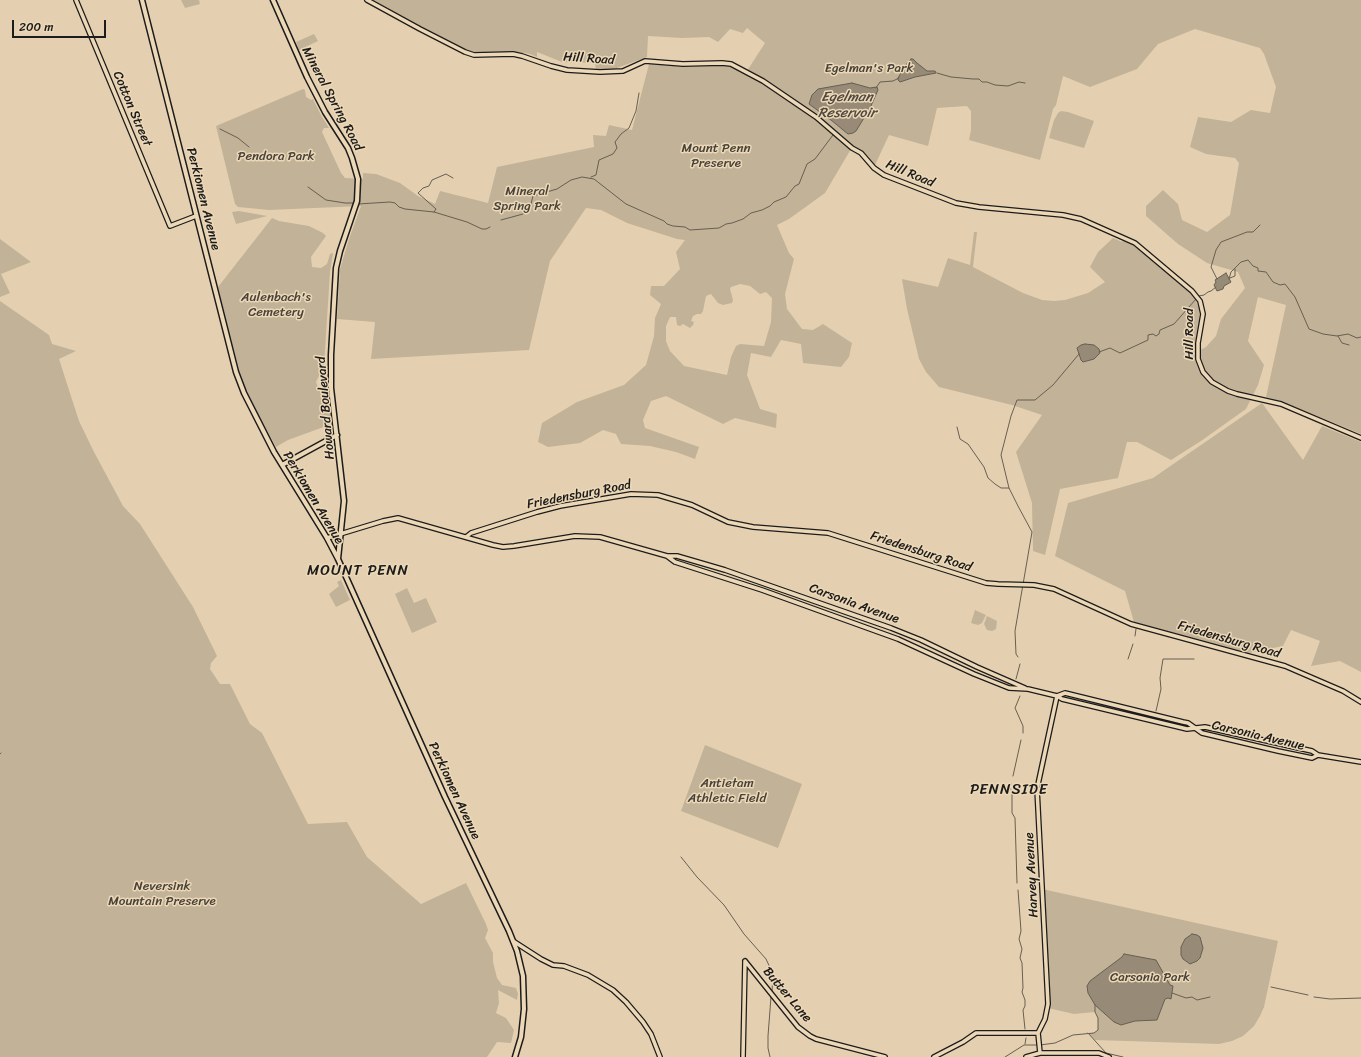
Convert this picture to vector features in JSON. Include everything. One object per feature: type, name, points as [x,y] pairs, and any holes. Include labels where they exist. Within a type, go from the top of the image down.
[{"type":"main road","name":"Perkiomen Avenue","points":[[142,0],[196,216],[241,387],[255,417],[282,465],[327,538],[338,559],[445,797],[513,941],[521,967],[525,997],[523,1025],[515,1057]]},
{"type":"main road","name":"Mineral Spring Road","points":[[273,0],[324,112],[344,141],[352,158],[357,174],[358,186],[357,201],[354,211]]},
{"type":"main road","name":"Howard Boulevard","points":[[338,559],[344,501],[330,355],[336,268],[340,251],[354,211]]},
{"type":"main road","points":[[282,465],[337,435]]},
{"type":"street","name":"Cotton Street","points":[[76,0],[170,226],[196,216]]},
{"type":"street","name":"Hill Road","points":[[367,0],[465,52],[474,55],[513,54],[567,70],[600,72],[623,71],[645,61],[683,64],[731,64],[763,81],[816,117],[852,148],[861,153],[874,168],[884,175],[956,203],[979,207],[1063,215],[1081,219],[1135,243],[1192,291],[1200,301],[1202,318],[1198,343],[1198,355],[1201,368],[1209,380],[1228,391],[1281,404],[1361,438]]},
{"type":"street","name":"Friedensburg Road","points":[[466,537],[478,530],[560,506],[631,494],[658,495],[692,506],[728,522],[753,527],[828,534],[986,583],[1034,585],[1054,589],[1131,624],[1286,666],[1343,691],[1361,702]]},
{"type":"street","name":"Carsonia Avenue","points":[[327,538],[393,518],[398,518],[493,545],[509,547],[575,536],[590,536],[605,539],[667,556],[677,556],[725,570],[891,628],[921,640],[977,667],[1028,689]]},
{"type":"street","name":"Carsonia Avenue","points":[[667,556],[675,562],[762,590],[898,639],[974,674],[1009,688],[1028,689],[1058,696],[1062,699],[1187,729],[1205,727],[1312,751],[1318,755],[1361,762]]},
{"type":"street","name":"Carsonia Avenue","points":[[1058,696],[1065,693],[1188,723],[1202,733],[1278,752],[1312,758],[1318,755]]},
{"type":"street","name":"Harvey Avenue","points":[[1038,1034],[1045,1019],[1048,1004],[1037,789],[1058,696]]},
{"type":"street","points":[[513,941],[553,965],[564,966],[588,975],[613,990],[639,1016],[651,1034],[660,1057]]},
{"type":"street","name":"Butter Lane","points":[[743,1057],[745,961],[798,1027],[810,1036],[816,1039],[885,1057]]},
{"type":"street","points":[[934,1057],[963,1042],[976,1033],[1038,1034],[1040,1053]]},
{"type":"street","points":[[1026,1057],[1040,1053],[1100,1053],[1109,1057]]},
{"type":"green space","points":[[181,0],[199,0],[200,4],[185,8]]},
{"type":"green space","points":[[372,0],[1361,0],[1361,434],[1283,402],[1266,397],[1286,305],[1258,297],[1248,341],[1264,365],[1258,385],[1246,409],[1171,460],[1137,442],[1127,442],[1118,478],[1060,489],[1045,555],[1033,551],[1032,503],[1016,452],[1042,415],[1012,405],[939,387],[926,372],[919,359],[907,309],[902,279],[938,287],[948,258],[970,265],[974,232],[977,232],[973,267],[1023,293],[1042,300],[1054,301],[1065,300],[1088,293],[1105,282],[1090,267],[1098,252],[1113,238],[1122,242],[1123,239],[1135,245],[1184,286],[1194,297],[1200,313],[1196,352],[1206,347],[1216,336],[1221,319],[1245,288],[1238,272],[1207,263],[1178,244],[1146,216],[1146,206],[1163,190],[1178,204],[1182,220],[1207,232],[1230,215],[1239,163],[1235,158],[1206,154],[1190,147],[1198,117],[1231,122],[1251,110],[1270,113],[1276,87],[1264,54],[1260,48],[1195,29],[1158,44],[1137,69],[1090,87],[1063,76],[1040,160],[969,140],[971,130],[971,111],[967,106],[937,108],[928,146],[889,135],[875,165],[868,156],[854,146],[825,193],[789,219],[777,225],[789,253],[794,259],[785,294],[787,309],[802,329],[813,330],[823,324],[852,343],[849,357],[841,367],[803,363],[801,344],[781,340],[771,357],[751,353],[747,375],[760,409],[777,414],[776,428],[735,418],[723,424],[666,396],[651,401],[643,420],[645,428],[699,447],[695,459],[676,452],[650,446],[621,444],[616,434],[603,430],[580,443],[548,447],[538,442],[542,423],[577,402],[624,385],[646,365],[654,336],[655,318],[661,304],[650,295],[651,286],[664,286],[680,269],[676,252],[685,240],[677,239],[627,223],[601,210],[586,208],[550,261],[529,350],[371,359],[375,322],[337,319],[340,269],[361,206],[269,210],[238,207],[235,204],[216,126],[303,89],[305,90],[306,97],[311,100],[313,99],[329,128],[324,128],[322,132],[341,173],[345,178],[363,179],[363,173],[376,174],[400,183],[418,196],[435,204],[440,191],[488,203],[497,167],[594,147],[593,135],[606,136],[609,125],[632,130],[649,64],[686,67],[721,65],[729,66],[745,74],[765,43],[747,28],[743,33],[730,29],[718,42],[709,37],[682,38],[648,36],[647,57],[614,69],[596,69],[595,63],[562,62],[537,52],[537,57],[518,52],[470,52]],"holes":[[[740,284],[750,286],[760,294],[766,292],[772,298],[771,322],[764,346],[740,344],[736,346],[731,357],[727,375],[684,366],[670,351],[666,341],[666,326],[670,317],[676,317],[677,325],[680,326],[683,324],[690,328],[694,322],[691,321],[693,316],[701,314],[703,311],[706,296],[711,294],[718,303],[723,305],[732,303],[731,287]]]},
{"type":"green space","points":[[314,34],[318,41],[299,50],[296,42]]},
{"type":"green space","points":[[1061,111],[1094,121],[1084,148],[1049,138],[1054,120]]},
{"type":"green space","points":[[239,211],[267,216],[236,224],[232,212]]},
{"type":"green space","name":"Aulenbach's Cemetery","points":[[272,218],[279,221],[309,226],[326,236],[311,257],[312,267],[321,268],[327,264],[330,254],[333,253],[330,272],[324,366],[316,382],[319,390],[328,398],[331,422],[329,425],[288,440],[276,447],[247,394],[240,373],[218,287]]},
{"type":"green space","points":[[0,239],[31,262],[1,274],[10,293],[0,297]]},
{"type":"green space","name":"Neversink Mountain Preserve","points":[[0,301],[49,335],[52,344],[76,351],[59,359],[79,421],[94,452],[123,506],[140,524],[193,607],[217,656],[211,663],[210,669],[220,684],[230,684],[250,724],[262,733],[308,824],[347,822],[367,857],[421,904],[466,883],[488,930],[485,938],[493,953],[493,962],[497,978],[502,985],[516,988],[518,994],[517,1000],[498,990],[499,1003],[496,1013],[506,1018],[514,1030],[511,1043],[497,1042],[487,1057],[0,1057]]},
{"type":"green space","points":[[1262,403],[1303,460],[1322,426],[1361,442],[1361,672],[1340,661],[1311,666],[1320,641],[1291,630],[1283,646],[1249,653],[1134,622],[1125,591],[1055,556],[1068,503],[1153,478]]},
{"type":"green space","points":[[341,580],[350,600],[336,607],[329,594],[339,586],[337,582]]},
{"type":"green space","points":[[407,588],[414,603],[426,598],[437,622],[412,633],[395,594]]},
{"type":"green space","points":[[975,610],[986,615],[982,623],[978,625],[971,623]]},
{"type":"green space","points":[[987,616],[997,621],[996,629],[992,631],[987,630],[984,624]]},
{"type":"green space","name":"Antietam Athletic Field","points":[[705,745],[802,784],[778,848],[681,811]]},
{"type":"green space","name":"Carsonia Park","points":[[1042,889],[1278,941],[1264,1007],[1254,1026],[1243,1036],[1232,1041],[1219,1044],[1095,1040],[1088,1033],[1094,1033],[1098,1030],[1098,1018],[1095,1012],[1074,1014],[1048,1008]]},
{"type":"water","points":[[911,59],[927,71],[935,71],[936,73],[915,77],[900,82],[898,78]]},
{"type":"water","name":"Egelman Reservoir","points":[[852,83],[870,88],[877,87],[878,90],[870,108],[856,131],[848,134],[809,104],[812,95],[818,89]]},
{"type":"water","points":[[1226,273],[1231,282],[1224,286],[1223,289],[1217,291],[1214,285],[1216,282],[1215,280]]},
{"type":"water","points":[[1085,344],[1094,345],[1099,349],[1100,353],[1094,359],[1083,362],[1077,348]]},
{"type":"water","points":[[1192,934],[1200,937],[1203,948],[1200,958],[1190,964],[1183,959],[1181,955],[1181,947],[1185,939]]},
{"type":"water","points":[[1124,954],[1156,960],[1170,985],[1173,986],[1171,999],[1165,999],[1157,1020],[1135,1021],[1121,1025],[1114,1022],[1095,1005],[1088,993],[1087,986],[1090,981]]},
{"type":"waterway","points":[[937,73],[951,77],[979,79],[982,82],[995,85],[1008,86],[1019,82],[1025,83]]},
{"type":"waterway","points":[[876,88],[880,82],[893,81],[899,78]]},
{"type":"waterway","points":[[591,177],[596,175],[599,160],[613,154],[617,148],[615,142],[621,134],[629,128],[636,111],[639,93]]},
{"type":"waterway","points":[[220,129],[238,138],[249,147]]},
{"type":"waterway","points":[[501,220],[523,214],[531,204],[533,196],[557,189],[571,180],[582,177],[594,179],[626,204],[664,221],[667,224],[685,227],[690,230],[719,228],[726,224],[743,219],[751,213],[762,210],[774,202],[786,197],[795,186],[799,184],[807,164],[815,159],[833,135]]},
{"type":"waterway","points":[[434,212],[436,209],[418,193],[423,188],[429,186],[432,180],[446,174],[453,178]]},
{"type":"waterway","points":[[308,187],[326,200],[355,203]]},
{"type":"waterway","points":[[358,204],[390,202],[395,203],[399,207],[405,209],[434,212],[467,222],[482,229],[490,227]]},
{"type":"waterway","points":[[1217,279],[1211,267],[1216,250],[1221,242],[1247,232],[1253,232],[1260,225]]},
{"type":"waterway","points":[[1229,279],[1231,272],[1241,262],[1248,260],[1253,266],[1258,268],[1258,271],[1266,272],[1273,282],[1280,285],[1285,284],[1295,297],[1309,329],[1323,334],[1337,336],[1348,334],[1357,338],[1361,337]]},
{"type":"waterway","points":[[1230,278],[1235,276],[1235,269]]},
{"type":"waterway","points":[[1199,296],[1204,295],[1216,287]]},
{"type":"waterway","points":[[1099,352],[1110,348],[1120,353],[1148,340],[1148,335],[1153,334],[1156,336],[1159,334],[1160,330],[1174,324],[1196,299]]},
{"type":"waterway","points":[[1338,336],[1342,343],[1349,345]]},
{"type":"waterway","points":[[1009,488],[1001,455],[1011,416],[1017,400],[1035,400],[1053,385],[1079,354]]},
{"type":"waterway","points":[[957,427],[960,439],[968,444],[984,467],[988,478],[1001,488],[1009,488],[1032,532],[1015,631],[1016,654],[1018,657]]},
{"type":"waterway","points":[[1135,636],[1136,629]]},
{"type":"waterway","points":[[1128,659],[1133,644]]},
{"type":"waterway","points":[[1156,711],[1161,689],[1160,678],[1163,659],[1194,659]]},
{"type":"waterway","points":[[1016,679],[1020,664]]},
{"type":"waterway","points":[[1020,696],[1015,708],[1023,726],[1023,733]]},
{"type":"waterway","points":[[1013,776],[1021,740]]},
{"type":"waterway","points":[[1011,784],[1012,813],[1015,818],[1017,883]]},
{"type":"waterway","points":[[681,857],[697,877],[724,905],[744,934],[766,959],[773,974],[772,992]]},
{"type":"waterway","points":[[1018,890],[1021,931],[1019,939],[1022,949],[1020,958],[1022,963],[1022,992],[1025,1000],[1023,1010],[1025,1029]]},
{"type":"waterway","points":[[1271,987],[1308,995]]},
{"type":"waterway","points":[[1172,993],[1186,998],[1192,997],[1197,1000],[1210,997]]},
{"type":"waterway","points":[[770,1057],[768,1036],[771,997]]},
{"type":"waterway","points":[[1314,997],[1330,999],[1361,998]]},
{"type":"waterway","points":[[1040,1045],[1055,1043],[1073,1035],[1094,1033],[1098,1030],[1098,1018],[1095,1012],[1095,1005]]},
{"type":"waterway","points":[[1088,1033],[1106,1053],[1123,1057]]},
{"type":"waterway","points":[[1025,1044],[1026,1038]]},
{"type":"waterway","points":[[1005,1057],[1024,1045],[1037,1045]]},
{"type":"district","name":"MOUNT PENN","points":[[358,571]]},
{"type":"district","name":"PENNSIDE","points":[[1009,790]]},
{"type":"park label","name":"Egelman's Park","points":[[869,69]]},
{"type":"park label","name":"Mount Penn Preserve","points":[[716,156]]},
{"type":"park label","name":"Pendora Park","points":[[276,157]]},
{"type":"park label","name":"Mineral Spring Park","points":[[527,200]]}]
